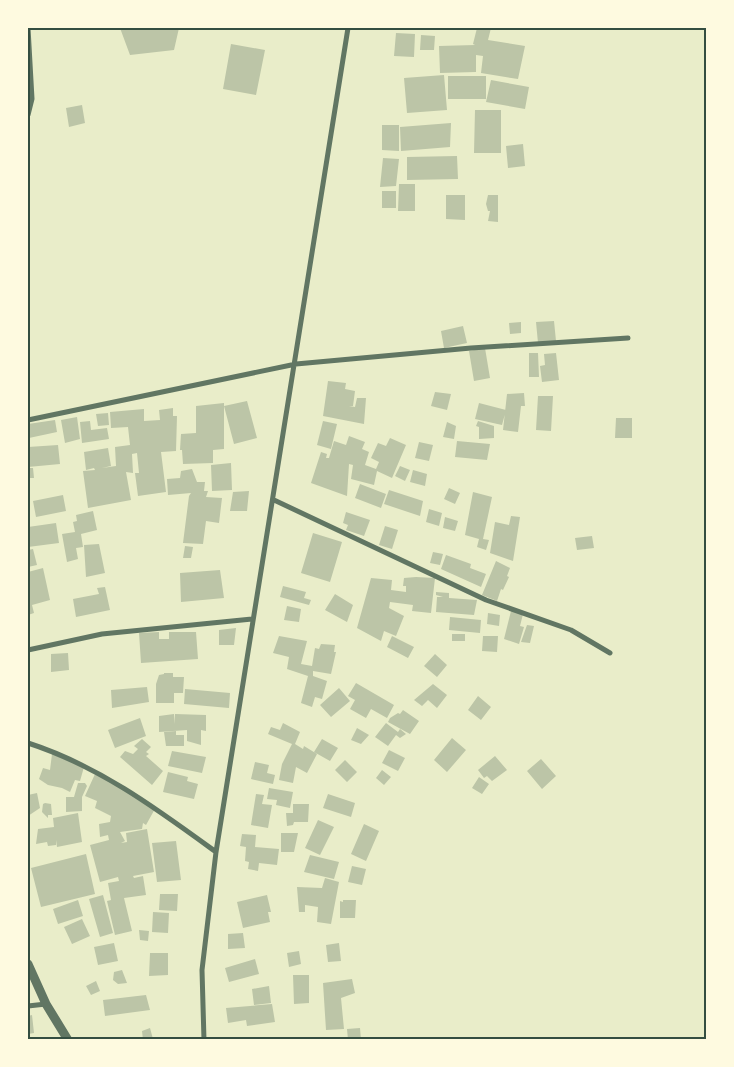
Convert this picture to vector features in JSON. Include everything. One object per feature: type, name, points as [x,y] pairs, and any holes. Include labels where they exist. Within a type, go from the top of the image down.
[{"type":"street","points":[[28,28],[32,99],[28,115]]},
{"type":"street","points":[[204,1040],[202,970],[216,852],[252,619],[296,364],[348,28]]},
{"type":"street","points":[[28,420],[296,364],[471,348],[628,338]]},
{"type":"street","points":[[274,500],[486,600],[571,630],[610,653]]},
{"type":"street","points":[[28,650],[102,634],[252,619]]},
{"type":"street","points":[[28,744],[98,772],[124,787],[216,852]]},
{"type":"street","points":[[28,964],[46,1004],[68,1040]]},
{"type":"street","points":[[28,1006],[46,1004]]},
{"type":"building","points":[[120,28],[179,28],[174,50],[130,55]]},
{"type":"building","points":[[477,28],[491,28],[488,40],[525,46],[518,79],[481,73],[483,56],[476,55],[476,72],[440,73],[439,46],[475,45],[473,44]]},
{"type":"building","points":[[396,33],[415,34],[414,57],[394,56]]},
{"type":"building","points":[[421,35],[435,36],[434,50],[420,50]]},
{"type":"building","points":[[231,44],[265,50],[256,95],[223,89]]},
{"type":"building","points":[[444,75],[447,110],[407,113],[404,78]]},
{"type":"building","points":[[448,76],[486,76],[486,99],[448,99]]},
{"type":"building","points":[[491,80],[529,87],[525,109],[486,102]]},
{"type":"building","points":[[82,105],[85,123],[69,127],[66,108]]},
{"type":"building","points":[[475,110],[501,110],[501,153],[474,153]]},
{"type":"building","points":[[451,123],[450,147],[401,151],[400,127]]},
{"type":"building","points":[[382,125],[399,125],[399,151],[382,150]]},
{"type":"building","points":[[523,144],[525,166],[508,168],[506,146]]},
{"type":"building","points":[[457,156],[458,179],[407,180],[407,157]]},
{"type":"building","points":[[383,158],[399,159],[396,186],[380,187]]},
{"type":"building","points":[[399,184],[415,184],[415,211],[398,211]]},
{"type":"building","points":[[382,191],[396,191],[396,208],[382,208]]},
{"type":"building","points":[[446,195],[465,195],[465,220],[446,219]]},
{"type":"building","points":[[488,195],[498,195],[498,222],[488,221],[490,211],[488,211],[486,204]]},
{"type":"building","points":[[554,321],[556,341],[538,343],[536,322]]},
{"type":"building","points":[[521,322],[521,333],[510,334],[509,323]]},
{"type":"building","points":[[463,326],[467,343],[444,348],[441,331]]},
{"type":"building","points":[[485,348],[490,378],[474,381],[469,351]]},
{"type":"building","points":[[529,353],[538,353],[539,377],[529,377]]},
{"type":"building","points":[[556,353],[559,380],[542,382],[540,366],[545,365],[544,354]]},
{"type":"building","points":[[328,381],[346,383],[345,389],[355,391],[353,406],[349,406],[355,407],[357,398],[366,398],[364,424],[323,416]]},
{"type":"building","points":[[435,392],[451,394],[447,410],[431,406]]},
{"type":"building","points":[[524,393],[525,406],[521,406],[518,432],[503,430],[507,394]]},
{"type":"building","points":[[538,396],[553,396],[551,431],[536,430]]},
{"type":"building","points":[[247,401],[257,438],[234,444],[224,406]]},
{"type":"building","points":[[224,403],[224,449],[213,450],[213,463],[183,464],[182,450],[180,450],[181,434],[196,433],[196,406]]},
{"type":"building","points":[[479,403],[506,410],[502,425],[475,419]]},
{"type":"building","points":[[173,408],[173,416],[177,416],[176,451],[161,452],[166,492],[138,496],[135,473],[139,473],[137,453],[132,454],[133,473],[126,472],[131,500],[88,508],[83,471],[95,470],[94,468],[86,470],[84,452],[108,448],[111,466],[102,468],[116,466],[115,447],[130,445],[128,427],[111,428],[110,412],[144,409],[144,421],[160,420],[159,410]]},
{"type":"building","points":[[108,413],[109,425],[98,426],[96,414]]},
{"type":"building","points":[[77,417],[80,439],[65,443],[61,420]]},
{"type":"building","points":[[616,418],[632,418],[632,438],[615,438]]},
{"type":"building","points":[[55,420],[57,432],[29,438],[28,424]]},
{"type":"building","points":[[90,421],[91,430],[107,428],[109,439],[82,443],[80,422]]},
{"type":"building","points":[[323,421],[337,424],[331,449],[317,445]]},
{"type":"building","points":[[478,421],[494,426],[494,438],[479,439],[479,427],[476,426]]},
{"type":"building","points":[[447,422],[456,426],[454,439],[443,437]]},
{"type":"building","points":[[349,436],[365,442],[362,449],[369,452],[365,465],[376,469],[379,462],[371,458],[378,443],[386,446],[390,438],[406,445],[392,478],[377,471],[374,485],[351,479],[353,465],[349,464],[347,496],[311,483],[321,452],[327,454],[326,458],[329,458],[334,441],[346,445]]},
{"type":"building","points":[[457,441],[490,444],[487,460],[455,457]]},
{"type":"building","points":[[419,442],[433,445],[429,461],[415,458]]},
{"type":"building","points":[[58,445],[60,464],[28,467],[28,447]]},
{"type":"building","points":[[231,463],[232,490],[212,491],[211,465]]},
{"type":"building","points":[[400,466],[410,470],[405,481],[395,476]]},
{"type":"building","points":[[28,468],[33,468],[34,478],[28,478]]},
{"type":"building","points":[[192,469],[197,482],[205,482],[204,491],[208,491],[206,497],[222,498],[219,523],[206,521],[203,544],[183,543],[189,496],[191,493],[168,495],[167,479],[180,478],[181,471]]},
{"type":"building","points":[[413,470],[427,474],[425,486],[410,482]]},
{"type":"building","points":[[360,484],[386,494],[381,508],[355,498]]},
{"type":"building","points":[[449,488],[460,493],[455,504],[444,499]]},
{"type":"building","points":[[389,490],[423,501],[420,516],[384,504]]},
{"type":"building","points":[[249,491],[247,511],[230,511],[233,492]]},
{"type":"building","points":[[473,492],[492,497],[483,539],[489,540],[486,550],[477,547],[479,539],[465,535]]},
{"type":"building","points":[[63,495],[66,511],[36,517],[33,501]]},
{"type":"building","points":[[429,509],[442,513],[439,526],[426,522]]},
{"type":"building","points":[[93,511],[97,530],[81,534],[83,547],[76,548],[78,559],[67,562],[62,534],[75,532],[73,522],[77,521],[76,515]]},
{"type":"building","points":[[346,512],[370,520],[364,536],[346,530],[348,525],[343,523]]},
{"type":"building","points":[[511,516],[520,517],[513,561],[490,553],[495,522],[509,525]]},
{"type":"building","points":[[445,517],[458,521],[455,531],[443,528]]},
{"type":"building","points":[[56,523],[59,543],[28,547],[28,527]]},
{"type":"building","points":[[385,526],[398,530],[392,549],[379,545]]},
{"type":"building","points":[[313,533],[342,542],[330,582],[301,573]]},
{"type":"building","points":[[592,536],[594,548],[577,550],[575,538]]},
{"type":"building","points":[[99,544],[105,573],[86,577],[84,545]]},
{"type":"building","points":[[185,546],[193,547],[191,558],[183,558]]},
{"type":"building","points":[[33,549],[37,565],[28,567],[28,550]]},
{"type":"building","points":[[433,552],[443,554],[440,565],[430,563]]},
{"type":"building","points":[[446,555],[471,564],[470,568],[486,574],[481,587],[441,569]]},
{"type":"building","points":[[496,561],[510,568],[507,576],[509,577],[503,590],[501,589],[497,601],[482,595]]},
{"type":"building","points":[[43,568],[50,600],[32,605],[34,613],[28,615],[28,572]]},
{"type":"building","points":[[220,570],[224,598],[181,602],[180,573]]},
{"type":"building","points":[[371,578],[392,580],[391,590],[406,592],[406,586],[403,586],[404,578],[435,578],[431,613],[412,611],[413,605],[390,602],[389,608],[404,616],[396,636],[384,631],[381,641],[357,628]]},
{"type":"building","points":[[283,586],[306,592],[304,598],[311,600],[309,605],[280,597]]},
{"type":"building","points":[[105,587],[110,610],[76,617],[73,599],[99,594],[97,588]]},
{"type":"building","points":[[436,592],[449,593],[449,598],[477,600],[474,615],[436,612],[437,597],[443,597],[436,595]]},
{"type":"building","points":[[335,594],[353,605],[347,622],[325,610]]},
{"type":"building","points":[[287,606],[301,609],[299,622],[284,620]]},
{"type":"building","points":[[511,611],[523,614],[520,626],[524,627],[519,644],[504,639]]},
{"type":"building","points":[[488,613],[500,615],[499,626],[487,624]]},
{"type":"building","points":[[450,617],[481,620],[480,633],[449,630]]},
{"type":"building","points":[[527,625],[534,626],[530,643],[521,642]]},
{"type":"building","points":[[236,628],[234,645],[219,645],[219,630]]},
{"type":"building","points":[[159,632],[159,639],[169,639],[169,632],[196,632],[198,659],[141,663],[139,633]]},
{"type":"building","points":[[452,634],[465,634],[465,641],[452,641]]},
{"type":"building","points":[[279,636],[307,641],[301,664],[312,666],[315,648],[319,649],[321,644],[335,645],[334,652],[336,652],[331,674],[313,671],[313,676],[327,681],[322,699],[315,697],[312,707],[301,703],[308,676],[287,669],[289,657],[273,653]]},
{"type":"building","points":[[392,636],[414,647],[408,658],[387,647]]},
{"type":"building","points":[[483,636],[498,636],[497,652],[482,651]]},
{"type":"building","points":[[68,653],[69,670],[51,672],[51,654]]},
{"type":"building","points":[[435,654],[447,665],[437,677],[424,666]]},
{"type":"building","points":[[173,673],[173,677],[184,677],[183,693],[174,693],[174,703],[156,703],[156,684],[159,675]]},
{"type":"building","points":[[356,683],[394,705],[387,718],[371,709],[366,718],[350,709],[355,700],[348,696]]},
{"type":"building","points":[[433,684],[447,695],[437,708],[428,700],[422,706],[414,700]]},
{"type":"building","points":[[147,687],[149,702],[112,708],[111,690]]},
{"type":"building","points":[[339,688],[350,701],[331,717],[320,705]]},
{"type":"building","points":[[185,689],[230,693],[229,708],[184,704]]},
{"type":"building","points":[[478,696],[491,707],[481,720],[468,710]]},
{"type":"building","points":[[403,710],[419,721],[410,734],[388,722],[390,718],[398,713],[400,714]]},
{"type":"building","points":[[174,714],[174,724],[175,714],[206,715],[206,731],[201,730],[201,745],[187,741],[187,730],[159,732],[159,716]]},
{"type":"building","points":[[140,718],[146,736],[115,748],[108,730]]},
{"type":"building","points":[[283,723],[300,732],[295,744],[303,749],[304,746],[317,754],[307,773],[296,767],[293,783],[279,780],[282,764],[292,744],[268,734],[271,727],[280,730]]},
{"type":"building","points":[[386,723],[398,732],[400,729],[406,734],[400,738],[396,735],[388,746],[375,737]]},
{"type":"building","points":[[357,728],[369,735],[361,744],[351,740]]},
{"type":"building","points":[[176,731],[176,735],[184,735],[184,746],[166,746],[164,732]]},
{"type":"building","points":[[452,738],[466,750],[447,772],[434,760]]},
{"type":"building","points":[[142,739],[151,747],[146,752],[149,754],[146,756],[163,771],[152,785],[120,757],[125,751],[133,754],[138,749],[134,746]]},
{"type":"building","points":[[322,739],[338,748],[330,761],[314,752]]},
{"type":"building","points":[[389,750],[405,758],[398,771],[382,763]]},
{"type":"building","points":[[172,751],[206,757],[202,773],[168,766]]},
{"type":"building","points":[[52,754],[84,767],[80,781],[75,780],[70,792],[48,785],[39,779],[43,768],[50,770]]},
{"type":"building","points":[[495,756],[507,770],[492,781],[487,776],[484,778],[478,770]]},
{"type":"building","points":[[541,759],[556,776],[542,789],[527,771]]},
{"type":"building","points":[[345,760],[357,772],[347,782],[335,770]]},
{"type":"building","points":[[255,762],[269,765],[267,773],[275,775],[273,784],[251,779]]},
{"type":"building","points":[[382,770],[391,777],[384,785],[376,778]]},
{"type":"building","points":[[168,772],[188,777],[187,781],[198,784],[194,799],[163,792]]},
{"type":"building","points":[[95,774],[156,807],[146,825],[143,823],[142,829],[120,832],[125,841],[121,843],[127,842],[126,833],[147,829],[154,872],[133,876],[134,878],[143,876],[146,895],[124,898],[132,931],[115,935],[107,901],[111,900],[108,883],[119,881],[118,877],[100,882],[90,845],[109,840],[108,835],[100,837],[99,824],[110,822],[111,816],[95,808],[97,801],[85,796]]},
{"type":"building","points":[[479,777],[489,784],[482,794],[472,788]]},
{"type":"building","points":[[78,783],[85,783],[87,786],[82,797],[82,811],[66,812],[66,797],[74,797]]},
{"type":"building","points":[[269,788],[293,792],[290,808],[276,805],[277,800],[267,799]]},
{"type":"building","points":[[37,793],[40,808],[28,816],[28,795]]},
{"type":"building","points":[[256,794],[264,795],[262,804],[272,805],[268,828],[251,825]]},
{"type":"building","points":[[328,794],[355,803],[351,817],[323,808]]},
{"type":"building","points":[[43,804],[51,804],[52,815],[48,815],[48,818],[42,812]]},
{"type":"building","points":[[293,804],[309,804],[308,822],[294,822],[293,825],[287,826],[286,813],[293,813]]},
{"type":"building","points":[[78,813],[82,842],[57,847],[56,840],[56,845],[48,846],[47,842],[36,844],[38,829],[54,827],[53,818]]},
{"type":"building","points":[[318,820],[334,827],[320,855],[305,848]]},
{"type":"building","points":[[364,824],[379,831],[366,861],[351,854]]},
{"type":"building","points":[[281,833],[298,833],[294,852],[281,852]]},
{"type":"building","points":[[242,834],[256,835],[255,847],[279,849],[277,865],[259,863],[258,871],[248,869],[249,862],[245,861],[246,847],[240,846]]},
{"type":"building","points":[[176,841],[181,880],[157,882],[152,843]]},
{"type":"building","points":[[86,854],[95,894],[41,907],[31,868]]},
{"type":"building","points":[[310,855],[339,862],[334,879],[304,872]]},
{"type":"building","points":[[352,866],[366,869],[362,885],[348,882]]},
{"type":"building","points":[[325,878],[339,882],[331,924],[317,922],[318,907],[305,905],[305,912],[299,912],[297,887],[322,888]]},
{"type":"building","points":[[160,894],[178,894],[177,911],[159,910]]},
{"type":"building","points":[[103,895],[113,933],[100,937],[89,899]]},
{"type":"building","points":[[267,895],[271,912],[268,912],[270,922],[243,928],[237,902]]},
{"type":"building","points":[[78,900],[83,916],[58,924],[53,909]]},
{"type":"building","points":[[343,900],[356,900],[355,918],[340,918],[340,901],[343,902]]},
{"type":"building","points":[[153,912],[169,913],[168,933],[152,932]]},
{"type":"building","points":[[82,919],[90,936],[72,944],[64,927]]},
{"type":"building","points":[[139,930],[149,931],[148,941],[140,940]]},
{"type":"building","points":[[243,933],[245,948],[228,949],[228,934]]},
{"type":"building","points":[[114,943],[118,961],[98,965],[94,947]]},
{"type":"building","points":[[339,943],[341,961],[328,962],[326,945]]},
{"type":"building","points":[[299,951],[301,964],[289,967],[287,953]]},
{"type":"building","points":[[150,953],[168,953],[168,975],[149,976]]},
{"type":"building","points":[[255,959],[259,974],[229,982],[225,968]]},
{"type":"building","points":[[122,970],[127,983],[118,984],[113,980],[114,972]]},
{"type":"building","points":[[293,975],[309,975],[309,1003],[294,1004]]},
{"type":"building","points":[[352,979],[355,993],[341,998],[344,1029],[326,1030],[323,983]]},
{"type":"building","points":[[96,981],[100,991],[91,995],[86,986]]},
{"type":"building","points":[[269,986],[271,1003],[254,1005],[252,989]]},
{"type":"building","points":[[146,995],[150,1010],[105,1016],[103,1000]]},
{"type":"building","points":[[272,1004],[275,1022],[247,1026],[246,1020],[228,1023],[226,1008]]},
{"type":"building","points":[[32,1015],[34,1033],[28,1034],[28,1016]]},
{"type":"building","points":[[150,1028],[153,1039],[143,1040],[142,1031]]},
{"type":"building","points":[[360,1028],[361,1040],[348,1040],[347,1029]]}]
